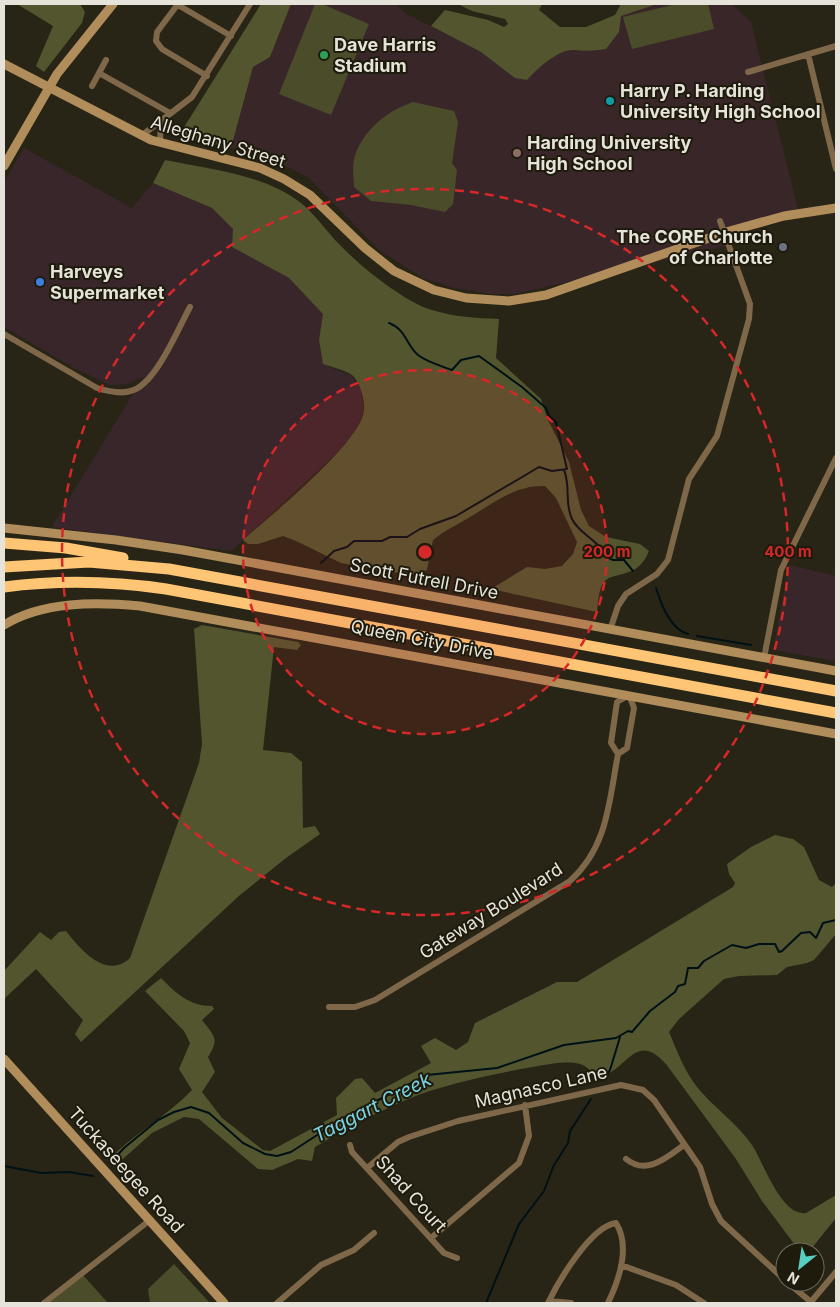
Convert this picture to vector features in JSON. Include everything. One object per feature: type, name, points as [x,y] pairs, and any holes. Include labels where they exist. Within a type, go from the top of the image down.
[{"type":"highway","points":[[4,543],[98,552],[169,569],[836,691]]},
{"type":"highway","points":[[4,567],[90,562],[169,569]]},
{"type":"highway","points":[[4,588],[78,582],[125,584],[166,589],[836,713]]},
{"type":"street","points":[[4,166],[49,87],[113,4]]},
{"type":"street","points":[[207,76],[158,45],[157,32],[178,4],[231,36]]},
{"type":"street","points":[[141,136],[189,100],[207,76],[250,4]]},
{"type":"street","points":[[748,72],[836,46]]},
{"type":"street","points":[[808,54],[833,139],[836,169]]},
{"type":"street","points":[[92,86],[106,60]]},
{"type":"street","name":"Alleghany Street","points":[[4,64],[141,136],[160,143],[260,168],[284,179],[310,195],[364,248],[394,271],[434,290],[466,298],[509,301],[546,295],[726,232],[784,216],[836,208]]},
{"type":"street","points":[[99,73],[170,113]]},
{"type":"street","points":[[160,143],[162,120]]},
{"type":"street","points":[[610,630],[618,606],[626,594],[657,574],[668,560],[689,480],[717,436],[749,319],[750,304],[726,232],[720,221]]},
{"type":"street","points":[[4,334],[98,388],[125,392],[136,388],[152,374],[190,308]]},
{"type":"street","points":[[764,658],[781,570],[836,458]]},
{"type":"street","name":"Scott Futrell Drive","points":[[4,528],[116,540],[183,550],[836,671]]},
{"type":"street","name":"Queen City Drive","points":[[4,625],[24,615],[53,608],[84,604],[140,606],[836,734]]},
{"type":"street","name":"Gateway Boulevard","points":[[329,1007],[355,1006],[375,1000],[570,881],[585,867],[600,840],[618,754],[611,743],[617,702],[629,695],[634,708],[627,748],[618,754]]},
{"type":"street","name":"Tuckaseegee Road","points":[[4,1059],[224,1303]]},
{"type":"street","name":"Magnasco Lane","points":[[367,1168],[398,1142],[458,1121],[621,1085],[636,1087],[643,1090],[654,1100],[700,1167],[712,1204],[721,1221],[775,1271]]},
{"type":"street","points":[[431,1238],[519,1163],[529,1136],[525,1105]]},
{"type":"street","name":"Shad Court","points":[[350,1145],[352,1152],[444,1253],[457,1258]]},
{"type":"street","points":[[626,1159],[642,1166],[651,1165],[684,1145]]},
{"type":"street","points":[[44,1303],[150,1220]]},
{"type":"street","points":[[571,1303],[549,1302],[576,1256],[598,1233],[616,1223],[622,1245],[621,1265],[608,1303]]},
{"type":"street","points":[[277,1303],[320,1265],[354,1250],[374,1233]]},
{"type":"street","points":[[621,1265],[676,1285],[704,1303]]},
{"type":"street","points":[[810,1303],[836,1272]]},
{"type":"street","name":"Magnasco Lane","points":[[798,1292],[810,1303]]},
{"type":"shaded area","name":"Harding University High School","points":[[291,4],[396,4],[405,13],[514,69],[576,44],[629,4],[732,4],[751,22],[799,213],[735,229],[739,243],[515,294],[491,294],[455,288],[423,278],[379,250],[309,178],[271,159],[231,148],[253,67],[270,57]]},
{"type":"shaded area","points":[[24,148],[132,208],[153,183],[212,208],[234,229],[232,247],[289,278],[324,314],[319,340],[323,364],[352,376],[361,390],[364,411],[354,433],[337,453],[231,551],[52,527],[143,377],[128,384],[110,385],[74,368],[4,327],[4,182]]},
{"type":"shaded area","points":[[789,565],[836,576],[836,661],[773,650]]},
{"type":"green space","points":[[17,4],[80,4],[85,12],[82,23],[44,72],[36,66],[53,26]]},
{"type":"green space","points":[[261,4],[291,4],[270,57],[253,67],[231,148],[178,137]]},
{"type":"green space","points":[[315,4],[322,4],[369,24],[331,115],[279,94]]},
{"type":"green space","points":[[458,4],[542,4],[539,10],[560,27],[586,27],[615,15],[621,4],[657,4],[621,16],[619,32],[606,49],[574,50],[561,53],[542,65],[527,80],[515,78],[481,52],[431,26],[445,10],[488,20],[504,27],[508,24],[505,19],[472,11]]},
{"type":"green space","points":[[676,4],[708,4],[714,29],[632,49],[623,17]]},
{"type":"green space","points":[[413,102],[454,111],[458,122],[452,163],[457,170],[453,204],[445,212],[411,205],[371,201],[354,187],[353,163],[362,140],[385,116]]},
{"type":"green space","points":[[165,160],[236,174],[270,185],[301,203],[359,263],[409,299],[421,306],[449,314],[473,318],[499,319],[496,358],[541,399],[547,418],[569,462],[581,510],[589,526],[606,537],[640,544],[649,551],[644,561],[638,567],[606,580],[602,585],[598,598],[597,612],[491,589],[527,567],[545,569],[562,566],[573,554],[577,542],[556,498],[545,486],[524,488],[505,496],[442,533],[433,540],[427,570],[411,575],[341,563],[283,536],[258,544],[248,544],[243,540],[292,497],[348,441],[359,424],[364,410],[363,396],[360,387],[352,375],[323,364],[319,340],[323,314],[289,278],[232,247],[233,229],[212,208],[153,183]]},
{"type":"green space","points":[[202,625],[298,642],[301,645],[297,650],[274,647],[263,750],[291,753],[302,762],[303,828],[315,826],[320,834],[286,858],[240,895],[81,1042],[75,1034],[83,1020],[36,969],[4,999],[4,971],[40,932],[51,940],[59,932],[66,931],[87,954],[103,964],[112,966],[121,964],[130,958],[199,763],[202,744],[194,629]]},
{"type":"green space","points":[[775,835],[793,839],[804,847],[819,880],[832,887],[836,883],[836,934],[814,960],[807,963],[787,967],[777,975],[739,976],[724,979],[679,1019],[669,1032],[692,1081],[746,1137],[774,1186],[789,1206],[797,1212],[806,1213],[836,1195],[836,1218],[817,1242],[793,1242],[762,1201],[736,1159],[666,1064],[656,1055],[647,1051],[639,1051],[611,1072],[603,1075],[595,1074],[580,1064],[560,1063],[460,1082],[422,1094],[394,1105],[315,1147],[312,1161],[298,1159],[272,1170],[258,1169],[199,1119],[184,1117],[152,1133],[114,1167],[108,1160],[192,1090],[179,1069],[190,1043],[184,1031],[145,991],[161,978],[183,998],[196,1004],[212,1006],[214,1009],[202,1020],[210,1030],[215,1041],[208,1057],[215,1072],[202,1092],[222,1118],[263,1150],[270,1151],[337,1115],[336,1098],[355,1079],[362,1078],[375,1093],[431,1063],[421,1046],[435,1038],[456,1050],[468,1042],[475,1023],[557,982],[577,982],[733,887],[735,883],[729,874],[727,864],[751,847]]},
{"type":"green space","points":[[174,1264],[210,1303],[150,1303],[148,1289]]},
{"type":"green space","points":[[82,1274],[108,1303],[44,1303]]},
{"type":"waterway","points":[[321,563],[334,551],[347,547],[354,541],[382,541],[390,537],[407,537],[420,529],[456,516],[539,467],[552,471],[567,469],[556,422],[549,416],[546,408],[522,387],[479,356],[461,360],[452,370],[434,364],[418,355],[399,329],[389,323]]},
{"type":"waterway","points":[[564,470],[570,513],[575,524],[598,545],[605,556],[613,560],[624,560],[633,571]]},
{"type":"waterway","points":[[656,588],[671,621],[676,627],[688,634]]},
{"type":"waterway","points":[[697,636],[751,645]]},
{"type":"waterway","name":"Taggart Creek","points":[[114,1159],[124,1148],[158,1120],[174,1112],[191,1107],[209,1113],[243,1143],[265,1154],[277,1156],[291,1152],[345,1117],[427,1075],[497,1068],[564,1045],[616,1038],[628,1031],[632,1032],[650,1011],[675,992],[678,986],[685,984],[688,968],[698,968],[704,961],[732,945],[746,948],[759,944],[775,944],[779,952],[801,933],[810,932],[816,938],[823,923],[836,920]]},
{"type":"waterway","points":[[605,1078],[610,1070],[620,1037]]},
{"type":"waterway","points":[[486,1303],[519,1224],[544,1191],[554,1165],[568,1143],[570,1131],[591,1099]]},
{"type":"waterway","name":"Taggart Creek","points":[[4,1166],[41,1173],[69,1172],[93,1176]]},
{"type":"place","name":"Dave Harris Stadium","points":[[324,55]]},
{"type":"place","name":"Harry P. Harding University High School","points":[[610,101]]},
{"type":"place","name":"Harding University High School","points":[[517,153]]},
{"type":"place","name":"The CORE Church of Charlotte","points":[[783,247]]},
{"type":"place","name":"Harveys Supermarket","points":[[40,282]]}]
